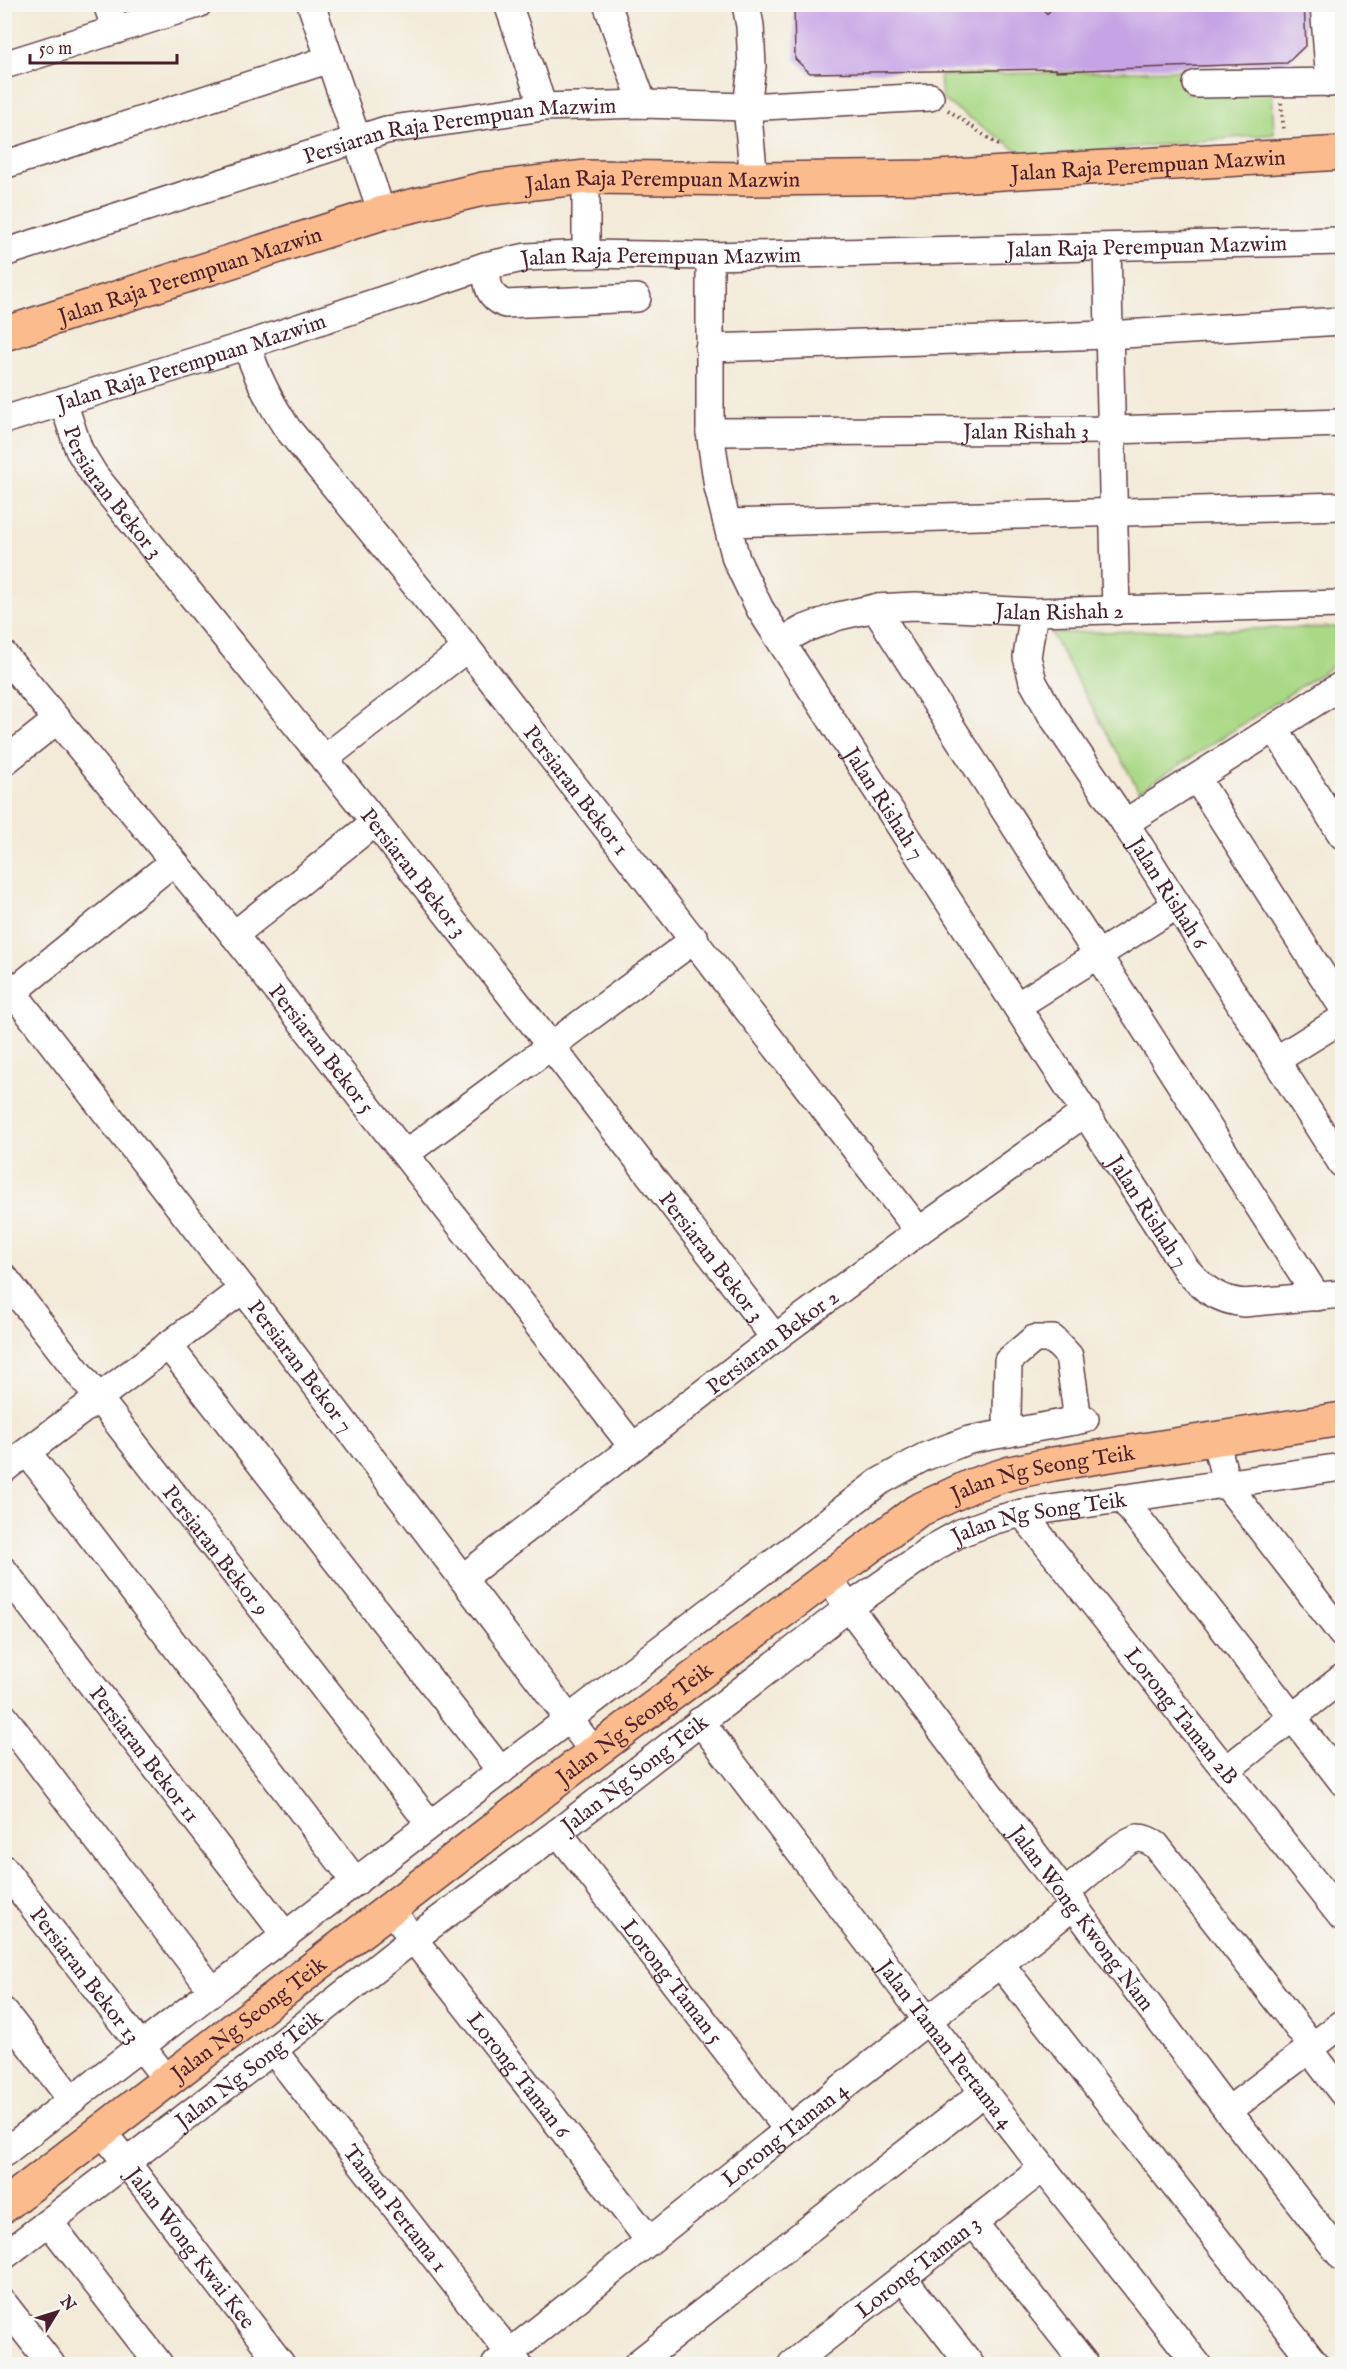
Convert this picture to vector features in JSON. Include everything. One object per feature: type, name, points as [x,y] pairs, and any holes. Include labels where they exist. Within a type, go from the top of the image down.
[{"type":"main road","name":"Jalan Raja Perempuan Mazwin","points":[[4,334],[382,213],[483,189],[586,177],[754,179],[937,177],[1342,153]]},
{"type":"main road","name":"Jalan Ng Seong Teik","points":[[4,2206],[594,1752],[917,1511],[973,1485],[1010,1473],[1053,1464],[1342,1419]]},
{"type":"street","points":[[107,4],[116,30]]},
{"type":"street","points":[[311,4],[382,213]]},
{"type":"street","points":[[508,4],[543,107]]},
{"type":"street","points":[[607,4],[642,104]]},
{"type":"street","points":[[746,4],[750,26],[752,66],[747,107],[754,179]]},
{"type":"street","points":[[1197,84],[1336,82],[1324,4]]},
{"type":"street","points":[[4,65],[198,5]]},
{"type":"street","points":[[4,165],[330,59]]},
{"type":"street","name":"Persiaran Raja Perempuan Mazwim","points":[[4,253],[358,138],[396,128],[543,107],[642,104],[747,107],[930,97]]},
{"type":"street","points":[[586,177],[586,254]]},
{"type":"street","name":"Jalan Raja Perempuan Mazwim","points":[[4,420],[247,345],[485,266],[527,257],[586,254],[710,256],[1342,241]]},
{"type":"street","points":[[1107,248],[1107,335],[1116,611]]},
{"type":"street","name":"Jalan Rishah 7","points":[[710,256],[708,348],[710,432],[718,487],[736,559],[760,609],[1186,1269],[1199,1285],[1213,1295],[1244,1304],[1330,1295]]},
{"type":"street","points":[[485,266],[489,291],[496,300],[505,304],[637,298]]},
{"type":"street","points":[[708,348],[1107,335],[1342,321]]},
{"type":"street","name":"Persiaran Bekor 1","points":[[247,345],[267,399],[287,428],[467,648],[695,939],[919,1231]]},
{"type":"street","name":"Persiaran Bekor 3","points":[[63,402],[79,450],[95,476],[375,822],[775,1338]]},
{"type":"street","name":"Jalan Rishah 3","points":[[710,432],[1110,430],[1342,423]]},
{"type":"street","points":[[727,523],[1342,506]]},
{"type":"street","name":"Jalan Rishah 2","points":[[782,641],[804,629],[838,616],[875,608],[915,606],[1034,612],[1342,604]]},
{"type":"street","points":[[875,608],[1099,954],[1330,1295]]},
{"type":"street","name":"Jalan Rishah 6","points":[[1034,612],[1027,657],[1033,681],[1051,714],[1125,823],[1342,1164]]},
{"type":"street","points":[[324,759],[467,648]]},
{"type":"street","name":"Persiaran Bekor 5","points":[[4,655],[234,935],[633,1447]]},
{"type":"street","points":[[1125,823],[1342,685]]},
{"type":"street","points":[[4,762],[57,720]]},
{"type":"street","points":[[1275,729],[1342,835]]},
{"type":"street","points":[[1197,779],[1342,1006]]},
{"type":"street","points":[[234,935],[375,822]]},
{"type":"street","points":[[9,986],[173,862]]},
{"type":"street","points":[[1017,1006],[1177,905]]},
{"type":"street","points":[[405,1154],[695,939]]},
{"type":"street","name":"Persiaran Bekor 7","points":[[9,986],[464,1577],[594,1752]]},
{"type":"street","points":[[1276,1060],[1342,1019]]},
{"type":"street","name":"Persiaran Bekor 2","points":[[464,1577],[775,1338],[919,1231],[1086,1112]]},
{"type":"street","points":[[4,1469],[243,1289]]},
{"type":"street","name":"Persiaran Bekor 9","points":[[9,1292],[100,1398],[430,1824]]},
{"type":"street","name":"Jalan Ng Seong Teik","points":[[4,2153],[430,1824],[879,1482],[924,1457],[958,1444],[1080,1420],[1069,1356],[1053,1339],[1034,1339],[1008,1361],[1009,1433]]},
{"type":"street","points":[[168,1345],[501,1771]]},
{"type":"street","points":[[1215,1439],[1227,1485],[1342,1634]]},
{"type":"street","points":[[27,1452],[356,1882]]},
{"type":"street","name":"Jalan Ng Song Teik","points":[[4,2256],[273,2050],[413,1939],[558,1832],[848,1608],[935,1547],[995,1520],[1022,1513],[1342,1467]]},
{"type":"street","points":[[1122,1498],[1342,1781]]},
{"type":"street","name":"Lorong Taman 2B","points":[[1022,1513],[1342,1917]]},
{"type":"street","name":"Persiaran Bekor 11","points":[[4,1571],[286,1936]]},
{"type":"street","name":"Jalan Wong Kwong Nam","points":[[827,1576],[848,1608],[1228,2111],[1342,2256]]},
{"type":"street","points":[[1226,1770],[1342,1678]]},
{"type":"street","points":[[4,1717],[213,1991]]},
{"type":"street","name":"Jalan Taman Pertama 4","points":[[700,1721],[928,2021],[1197,2364]]},
{"type":"street","name":"Lorong Taman 5","points":[[558,1832],[788,2130]]},
{"type":"street","name":"Lorong Taman 4","points":[[508,2361],[649,2240],[1001,1965],[1124,1844],[1140,1838],[1156,1845],[1311,2048]]},
{"type":"street","name":"Persiaran Bekor 13","points":[[4,1869],[167,2080]]},
{"type":"street","name":"Lorong Taman 6","points":[[390,1909],[649,2240]]},
{"type":"street","points":[[1001,1965],[1315,2364]]},
{"type":"street","points":[[4,2012],[72,2100]]},
{"type":"street","points":[[1228,2111],[1342,2024]]},
{"type":"street","points":[[1311,2048],[1342,2092]]},
{"type":"street","name":"Taman Pertama 1","points":[[273,2050],[508,2361]]},
{"type":"street","points":[[637,2364],[984,2092]]},
{"type":"street","name":"Jalan Wong Kwai Kee","points":[[102,2131],[281,2364]]},
{"type":"street","name":"Lorong Taman 3","points":[[792,2364],[1043,2168]]},
{"type":"street","points":[[49,2222],[159,2364]]},
{"type":"street","points":[[973,2222],[1085,2364]]},
{"type":"street","points":[[903,2278],[970,2364]]},
{"type":"street","points":[[4,2304],[51,2364]]},
{"type":"path","points":[[1278,84],[1287,156]]},
{"type":"path","points":[[930,97],[1035,171]]},
{"type":"green space","points":[[1182,70],[1186,94],[1272,89],[1274,134],[1028,157],[942,99],[940,75]]},
{"type":"green space","points":[[1342,627],[1342,660],[1139,791],[1051,633]]},
{"type":"building","points":[[794,4],[1040,4],[1047,14],[1055,4],[1304,4],[1306,45],[1287,63],[1056,71],[1056,69],[810,73],[795,59]]}]
